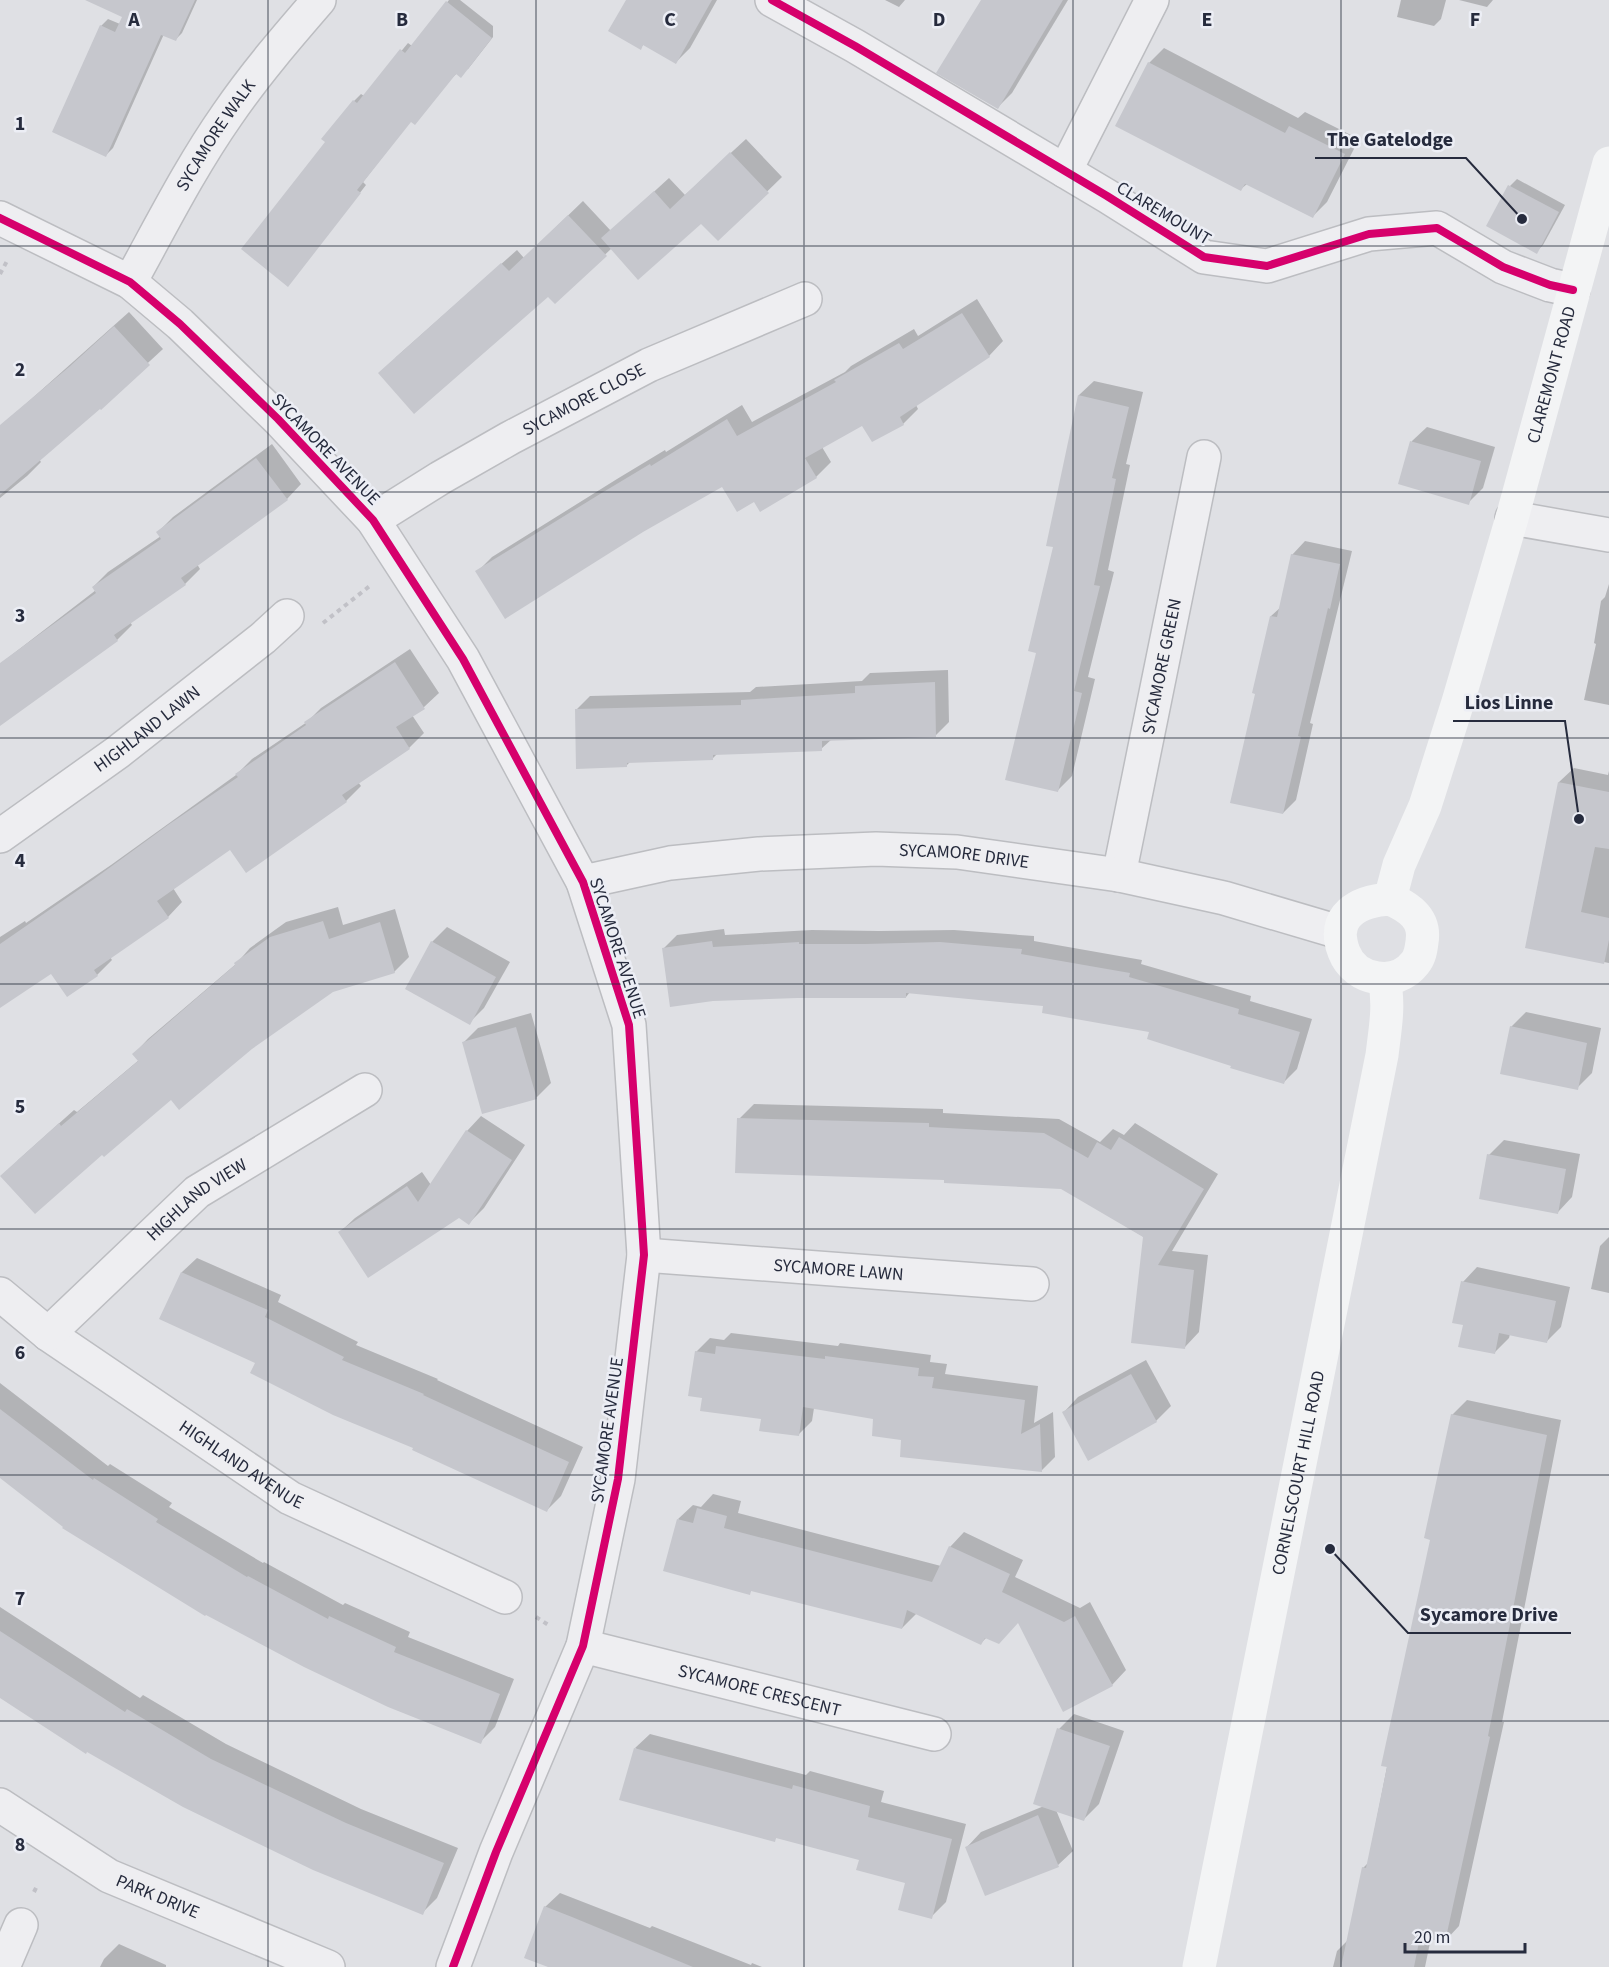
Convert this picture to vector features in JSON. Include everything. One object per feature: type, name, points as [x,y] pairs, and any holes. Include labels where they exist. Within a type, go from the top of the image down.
[{"type":"main road","name":"CLAREMONT ROAD","points":[[1512,518],[1609,163]]},
{"type":"main road","points":[[1390,899],[1399,865],[1425,806],[1512,518]]},
{"type":"main road","points":[[1390,899],[1404,905],[1414,914],[1422,924],[1423,937],[1420,954],[1413,965],[1400,975],[1383,979],[1370,977],[1350,965],[1341,945],[1340,932],[1346,918],[1362,904],[1372,900],[1390,899]]},
{"type":"main road","name":"CORNELSCOURT HILL ROAD","points":[[1199,1967],[1382,1055],[1388,995],[1383,979]]},
{"type":"street","name":"SYCAMORE WALK","points":[[130,282],[198,160],[227,115],[258,71],[319,0]]},
{"type":"street","name":"CLAREMOUNT","points":[[772,0],[855,46],[1204,256],[1268,266],[1369,234],[1437,228],[1503,267],[1550,285],[1573,290]]},
{"type":"street","points":[[1065,171],[1152,0]]},
{"type":"street","name":"SYCAMORE AVENUE","points":[[0,218],[130,282],[180,324],[278,418],[373,520],[463,659],[583,882],[628,1025],[644,1255],[618,1479],[583,1646],[496,1852],[453,1967]]},
{"type":"street","name":"SYCAMORE CLOSE","points":[[373,520],[510,438],[649,365],[805,299]]},
{"type":"street","name":"SYCAMORE GREEN","points":[[1119,875],[1204,457]]},
{"type":"street","points":[[1512,518],[1609,536]]},
{"type":"street","name":"HIGHLAND LAWN","points":[[0,836],[118,752],[263,638],[287,616]]},
{"type":"street","name":"SYCAMORE DRIVE","points":[[583,882],[670,863],[759,854],[876,849],[957,852],[1119,875],[1224,898],[1340,932]]},
{"type":"street","name":"HIGHLAND VIEW","points":[[48,1334],[197,1192],[365,1090]]},
{"type":"street","name":"SYCAMORE LAWN","points":[[644,1255],[1032,1284]]},
{"type":"street","name":"HIGHLAND AVENUE","points":[[0,1294],[48,1334],[290,1498],[505,1597]]},
{"type":"street","name":"SYCAMORE CRESCENT","points":[[583,1646],[934,1734]]},
{"type":"street","name":"PARK DRIVE","points":[[0,1805],[109,1876],[328,1967]]},
{"type":"street","points":[[3,1967],[21,1925]]},
{"type":"path","points":[[318,627],[400,563]]},
{"type":"path","points":[[505,1597],[583,1646]]},
{"type":"building","points":[[85,0],[195,0],[176,41],[161,35],[106,157],[52,132],[100,25],[115,32],[122,17]]},
{"type":"building","points":[[626,0],[712,0],[676,64],[643,45],[641,50],[608,31]]},
{"type":"building","points":[[981,0],[1063,0],[998,109],[936,73]]},
{"type":"building","points":[[446,1],[492,38],[461,78],[456,74],[415,125],[411,122],[357,190],[361,193],[288,287],[241,249],[325,142],[321,139],[353,100],[357,103],[400,49],[405,53]]},
{"type":"building","points":[[1148,62],[1285,133],[1289,126],[1345,154],[1313,218],[1245,184],[1241,191],[1115,126]]},
{"type":"building","points":[[730,152],[769,193],[718,241],[701,224],[638,280],[601,238],[654,191],[670,209]]},
{"type":"building","points":[[1508,185],[1559,212],[1537,254],[1486,226]]},
{"type":"building","points":[[568,215],[607,256],[555,304],[548,297],[414,414],[378,373],[501,263],[509,271]]},
{"type":"building","points":[[962,313],[990,357],[900,417],[904,425],[872,442],[862,426],[805,458],[817,478],[760,512],[754,502],[737,512],[722,487],[643,532],[505,619],[475,571],[727,419],[737,436],[836,382],[834,380],[899,343],[903,349]]},
{"type":"building","points":[[114,326],[150,365],[101,410],[0,495],[0,425]]},
{"type":"building","points":[[1078,395],[1129,407],[1112,478],[1116,479],[1094,585],[1100,586],[1074,691],[1082,693],[1058,792],[1005,780],[1036,653],[1028,651],[1053,547],[1046,546]]},
{"type":"building","points":[[1410,441],[1481,461],[1469,505],[1398,484]]},
{"type":"building","points":[[256,458],[288,500],[181,578],[186,585],[114,635],[118,641],[0,726],[0,663],[96,593],[92,587],[161,539],[156,532]]},
{"type":"building","points":[[1291,554],[1340,564],[1298,736],[1301,737],[1283,814],[1230,803],[1270,616],[1277,617]]},
{"type":"building","points":[[395,662],[425,709],[396,727],[410,749],[342,795],[347,802],[246,873],[230,850],[157,901],[169,918],[94,970],[98,976],[67,997],[51,974],[0,1008],[0,944],[238,777],[235,774],[306,725],[304,722]]},
{"type":"building","points":[[935,682],[936,737],[822,741],[822,751],[713,755],[713,760],[627,763],[627,767],[576,769],[575,709],[741,705],[741,700],[855,693],[855,686]]},
{"type":"building","points":[[1558,782],[1609,792],[1609,849],[1595,847],[1581,912],[1609,918],[1609,940],[1604,964],[1525,948]]},
{"type":"building","points":[[323,921],[329,939],[380,922],[395,973],[333,992],[252,1049],[179,1110],[171,1100],[104,1157],[102,1155],[35,1214],[0,1176],[59,1123],[61,1126],[138,1061],[132,1054],[235,965],[234,963],[270,937]]},
{"type":"building","points":[[431,941],[496,977],[470,1025],[405,989]]},
{"type":"building","points":[[712,941],[713,947],[799,942],[799,944],[865,944],[940,942],[1022,949],[1021,954],[1130,973],[1129,977],[1239,1009],[1238,1014],[1300,1032],[1284,1084],[1147,1039],[1149,1032],[1042,1013],[1043,1006],[906,993],[906,998],[713,1001],[670,1007],[662,948]]},
{"type":"building","points":[[1510,1026],[1587,1043],[1578,1090],[1500,1074]]},
{"type":"building","points":[[516,1027],[537,1099],[482,1114],[462,1042]]},
{"type":"building","points":[[737,1118],[929,1123],[929,1127],[1044,1133],[1088,1158],[1097,1142],[1111,1150],[1119,1137],[1204,1189],[1158,1265],[1194,1270],[1185,1349],[1131,1343],[1143,1237],[1061,1189],[944,1183],[944,1180],[735,1173]]},
{"type":"building","points":[[466,1130],[512,1160],[469,1225],[459,1218],[368,1278],[338,1232],[407,1186],[418,1202]]},
{"type":"building","points":[[1487,1154],[1566,1169],[1558,1214],[1479,1199]]},
{"type":"building","points":[[181,1272],[268,1310],[265,1317],[344,1357],[342,1360],[424,1394],[569,1462],[547,1512],[412,1450],[413,1448],[333,1415],[250,1373],[255,1363],[159,1319]]},
{"type":"building","points":[[1461,1281],[1556,1301],[1547,1343],[1499,1333],[1495,1354],[1458,1347],[1463,1325],[1452,1323]]},
{"type":"building","points":[[716,1346],[825,1359],[825,1356],[919,1368],[918,1376],[934,1377],[932,1388],[1025,1400],[1021,1434],[1040,1424],[1042,1472],[900,1457],[901,1440],[872,1436],[873,1419],[803,1407],[799,1436],[759,1431],[761,1419],[700,1411],[702,1398],[688,1396],[695,1351],[715,1354]]},
{"type":"building","points":[[1131,1374],[1157,1422],[1088,1461],[1062,1412]]},
{"type":"building","points":[[0,1409],[93,1480],[94,1478],[158,1519],[156,1522],[247,1577],[328,1619],[329,1616],[396,1647],[394,1652],[500,1694],[481,1744],[388,1707],[205,1616],[62,1528],[0,1478]]},
{"type":"building","points":[[1451,1414],[1547,1435],[1488,1736],[1490,1737],[1445,1942],[1420,1937],[1414,1967],[1341,1967],[1362,1867],[1366,1868],[1387,1767],[1381,1766],[1430,1540],[1424,1538]]},
{"type":"building","points":[[697,1508],[727,1516],[724,1528],[932,1582],[949,1546],[1010,1574],[1002,1592],[1064,1622],[1075,1616],[1113,1686],[1063,1712],[1018,1623],[999,1644],[985,1638],[981,1645],[907,1610],[902,1629],[751,1591],[750,1595],[663,1571],[677,1519],[693,1523]]},
{"type":"building","points":[[0,1631],[125,1712],[127,1709],[211,1759],[346,1823],[444,1863],[423,1915],[313,1870],[183,1807],[87,1752],[86,1754],[0,1698]]},
{"type":"building","points":[[1057,1728],[1110,1746],[1084,1821],[1033,1804]]},
{"type":"building","points":[[634,1748],[792,1789],[793,1785],[870,1806],[868,1817],[952,1839],[932,1919],[898,1910],[905,1883],[856,1870],[859,1860],[776,1838],[775,1842],[619,1800]]},
{"type":"building","points":[[1038,1815],[1059,1867],[985,1896],[965,1847]]},
{"type":"building","points":[[544,1906],[693,1967],[548,1967],[524,1958]]},
{"type":"cycle path","points":[[772,0],[855,46],[1107,196],[1204,257],[1267,266],[1369,234],[1437,228],[1503,267],[1550,285],[1573,290]]},
{"type":"cycle path","points":[[0,218],[130,282],[180,324],[278,419],[373,520],[463,659],[583,882],[629,1025],[644,1255],[618,1479],[583,1646],[496,1852],[453,1967]]},
{"type":"place","name":"The Gatelodge","points":[[1522,219]]},
{"type":"place","name":"Lios Linne","points":[[1579,819]]},
{"type":"place","name":"Sycamore Drive","points":[[1330,1549]]}]
